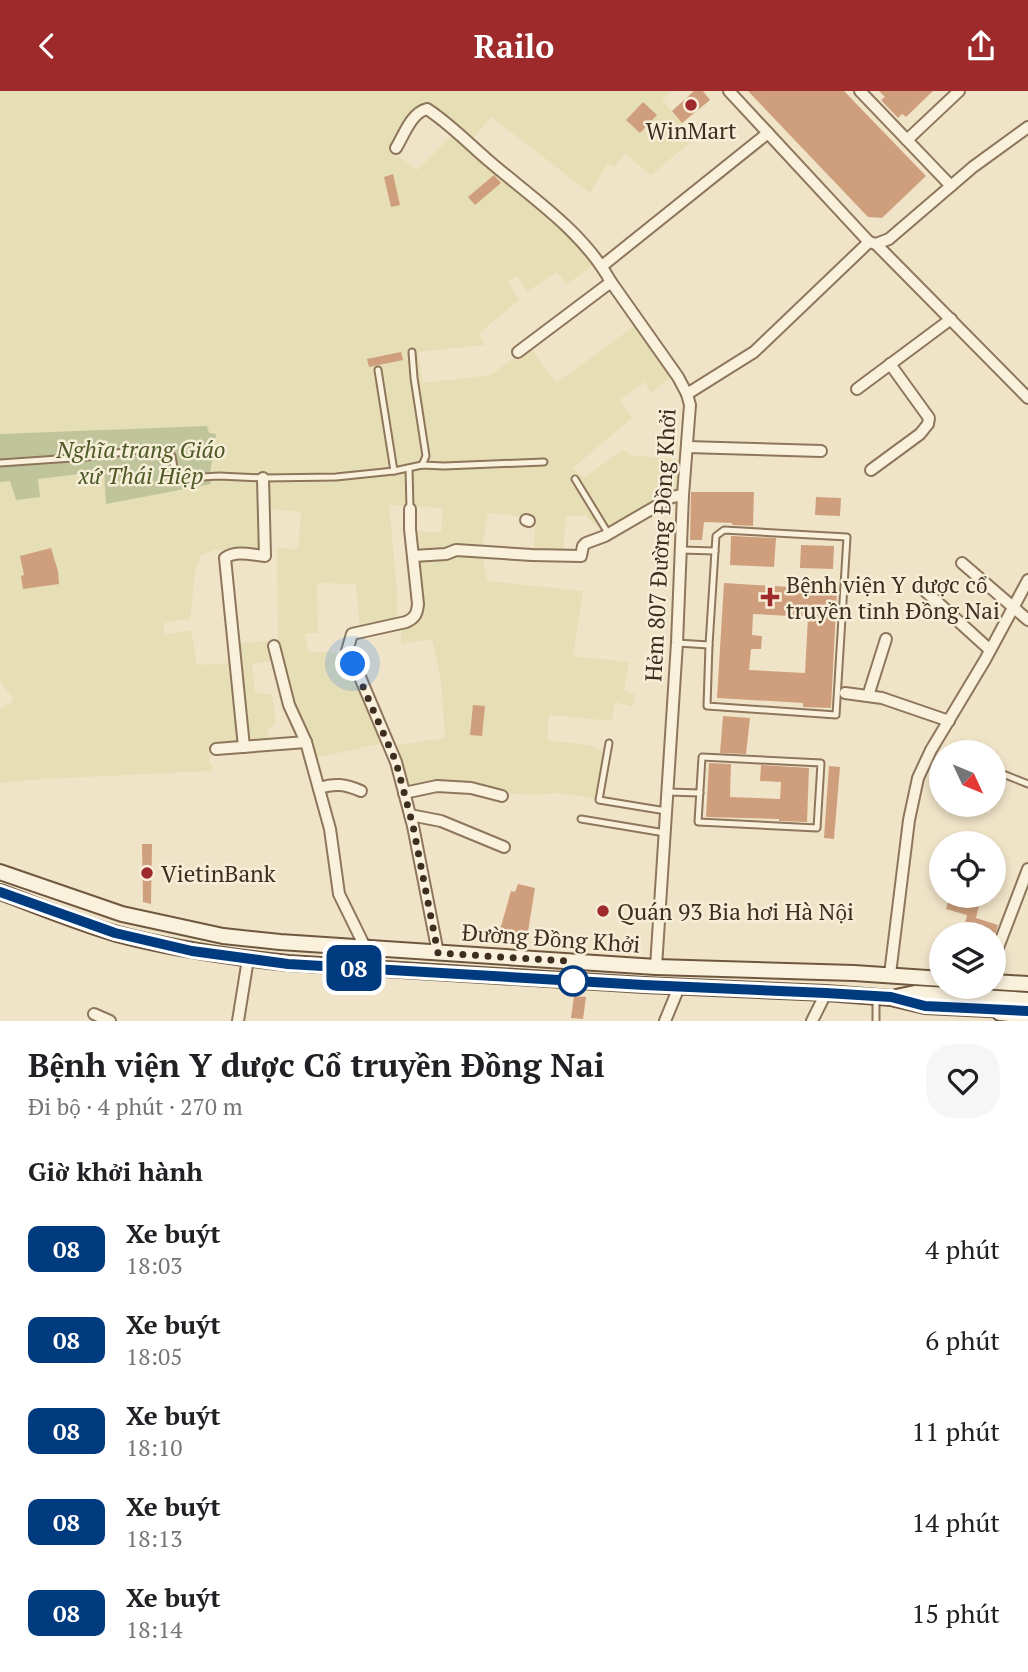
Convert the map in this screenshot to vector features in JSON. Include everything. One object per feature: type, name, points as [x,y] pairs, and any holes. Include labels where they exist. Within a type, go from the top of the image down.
[{"type":"main road","name":"Đường Đồng Khởi","points":[[0,872],[122,914],[235,937],[366,949],[656,967],[890,974],[929,978]]},
{"type":"main road","name":"Đường Đồng Khởi","points":[[0,892],[115,933],[192,951],[288,964],[883,997],[925,1006],[1003,1010],[1001,1014],[1028,1016]]},
{"type":"main road","points":[[654,986],[656,967]]},
{"type":"main road","points":[[1006,983],[1028,984]]},
{"type":"main road","name":"Đường Đồng Khởi","points":[[883,997],[915,993],[1028,1000]]},
{"type":"street","points":[[729,91],[873,243],[1028,398]]},
{"type":"street","points":[[860,91],[950,186]]},
{"type":"street","points":[[907,140],[959,91]]},
{"type":"street","points":[[396,148],[415,116],[427,109],[555,215],[602,266],[687,394]]},
{"type":"street","name":"Hẻm 807 Đường Đồng Khởi","points":[[656,967],[690,405],[687,394],[754,352],[873,243],[894,235],[950,186],[1028,127]]},
{"type":"street","points":[[602,266],[768,133]]},
{"type":"street","points":[[518,352],[611,282]]},
{"type":"street","points":[[857,389],[951,319]]},
{"type":"street","points":[[870,470],[920,434],[928,424],[929,418],[890,365]]},
{"type":"street","points":[[687,447],[821,451]]},
{"type":"street","points":[[244,747],[225,558],[231,554],[265,556],[263,478]]},
{"type":"street","points":[[413,556],[446,554],[456,550],[581,556],[585,544],[608,534],[672,497],[683,495]]},
{"type":"street","points":[[410,509],[418,611],[414,618],[406,622],[352,634],[347,651],[396,762],[410,815],[438,953]]},
{"type":"street","points":[[962,563],[1028,620]]},
{"type":"street","points":[[941,740],[1028,580]]},
{"type":"street","points":[[923,589],[990,650]]},
{"type":"street","points":[[868,696],[886,639]]},
{"type":"street","points":[[274,646],[289,705],[306,742],[330,828],[339,894],[366,949]]},
{"type":"street","points":[[845,693],[882,698],[950,721]]},
{"type":"street","points":[[216,749],[306,742]]},
{"type":"street","points":[[890,974],[909,820],[918,778],[929,762]]},
{"type":"street","points":[[319,788],[342,784],[361,792]]},
{"type":"street","points":[[404,793],[437,786],[471,789],[502,796]]},
{"type":"street","points":[[410,815],[441,821],[504,847]]},
{"type":"street","points":[[1006,927],[1028,869]]},
{"type":"street","points":[[238,1021],[248,959]]},
{"type":"street","points":[[665,1021],[678,986]]},
{"type":"street","points":[[811,1021],[826,993]]},
{"type":"street","points":[[94,1014],[110,1021]]},
{"type":"lane","points":[[412,352],[426,456],[422,465]]},
{"type":"lane","points":[[378,370],[394,471]]},
{"type":"lane","points":[[0,463],[153,449],[168,451],[172,456],[174,468],[184,478],[263,478],[336,477],[422,465],[544,462]]},
{"type":"lane","points":[[409,468],[410,509]]},
{"type":"lane","points":[[575,479],[608,534]]},
{"type":"lane","points":[[724,530],[847,537],[836,715],[707,706],[709,645],[716,536],[724,530]]},
{"type":"lane","points":[[681,549],[715,551]]},
{"type":"lane","points":[[677,643],[709,645]]},
{"type":"lane","points":[[608,743],[599,800],[667,811]]},
{"type":"lane","points":[[702,757],[821,763],[817,828],[698,822],[700,793],[702,757]]},
{"type":"lane","points":[[1006,775],[1028,784]]},
{"type":"lane","points":[[668,792],[700,793]]},
{"type":"lane","points":[[581,819],[665,833]]},
{"type":"lane","points":[[876,1021],[883,997]]},
{"type":"shaded area","points":[[0,91],[672,91],[662,100],[695,138],[651,175],[625,154],[614,167],[608,163],[590,193],[491,117],[471,141],[428,106],[419,106],[390,150],[417,170],[452,135],[570,235],[594,265],[567,284],[556,272],[527,292],[517,276],[508,281],[519,300],[479,333],[485,345],[418,352],[423,383],[490,375],[530,347],[556,383],[636,325],[673,377],[652,393],[644,382],[620,400],[632,418],[573,468],[584,478],[623,449],[630,455],[681,460],[681,491],[604,534],[599,524],[593,524],[586,515],[566,517],[563,552],[534,553],[535,522],[530,517],[488,513],[482,549],[487,581],[583,591],[573,656],[629,662],[624,691],[635,695],[633,707],[615,702],[612,721],[549,715],[547,740],[588,745],[606,751],[600,799],[555,793],[540,795],[407,788],[393,746],[445,738],[441,679],[432,639],[401,644],[401,628],[417,621],[414,531],[441,532],[443,508],[389,505],[397,589],[397,621],[360,629],[356,584],[317,583],[318,633],[305,634],[308,651],[343,653],[383,743],[315,758],[293,704],[278,646],[277,548],[298,549],[301,512],[268,509],[266,476],[210,474],[216,434],[208,434],[206,427],[0,434]]},
{"type":"shaded area","points":[[104,471],[106,503],[211,483],[210,479],[259,481],[261,552],[216,550],[201,555],[195,573],[190,619],[164,623],[164,635],[191,630],[197,665],[228,663],[228,644],[268,641],[273,661],[252,664],[255,692],[272,695],[276,723],[268,730],[269,742],[210,745],[209,764],[213,766],[212,771],[0,783],[0,709],[13,698],[0,682],[0,482],[10,480],[15,499],[37,479]]},
{"type":"green space","name":"Nghĩa trang Giáo xứ Thái Hiệp","points":[[207,426],[209,433],[216,434],[211,484],[106,504],[104,471],[38,479],[40,497],[16,500],[10,481],[0,482],[0,434]]},
{"type":"building","name":"WinMart","points":[[694,91],[703,91],[710,100],[682,123],[672,111]]},
{"type":"building","points":[[748,91],[844,91],[926,176],[882,218],[868,217]]},
{"type":"building","points":[[879,91],[933,91],[906,117],[902,114],[898,118],[881,100],[885,97]]},
{"type":"building","points":[[643,102],[657,115],[640,133],[626,120]]},
{"type":"building","points":[[393,174],[400,205],[391,207],[384,177]]},
{"type":"building","points":[[494,175],[501,183],[475,205],[468,197]]},
{"type":"building","points":[[401,352],[403,360],[369,367],[367,359]]},
{"type":"building","points":[[691,492],[754,492],[753,526],[704,522],[702,540],[690,540]]},
{"type":"building","points":[[816,497],[841,498],[840,516],[815,515]]},
{"type":"building","points":[[731,536],[776,538],[774,567],[730,565]]},
{"type":"building","points":[[801,545],[834,546],[833,569],[800,568]]},
{"type":"building","points":[[51,548],[59,584],[23,589],[21,576],[24,575],[20,556]]},
{"type":"building","points":[[724,583],[837,590],[831,708],[803,707],[803,703],[717,698]],"holes":[[[753,614],[808,617],[805,673],[749,670],[751,649],[761,649],[762,636],[752,635]]]},
{"type":"building","points":[[473,705],[485,706],[482,736],[470,735]]},
{"type":"building","points":[[723,716],[750,718],[746,754],[720,753]]},
{"type":"building","points":[[709,763],[731,764],[730,797],[780,799],[781,782],[760,781],[761,765],[809,768],[807,822],[706,817]]},
{"type":"building","points":[[829,766],[840,767],[834,839],[824,838]]},
{"type":"building","name":"VietinBank","points":[[142,844],[152,844],[151,904],[143,902]]},
{"type":"building","points":[[518,884],[535,888],[527,938],[519,937],[519,940],[498,937],[511,891],[515,892]]},
{"type":"building","points":[[978,908],[976,918],[989,922],[965,922],[967,915],[946,909]]},
{"type":"building","points":[[574,996],[586,997],[583,1019],[571,1018]]},
{"type":"bus line","name":"08","points":[[0,892],[115,933],[192,951],[288,964],[891,997],[925,1006],[1028,1011]]},
{"type":"place","name":"WinMart","points":[[691,105]]},
{"type":"place","name":"Bệnh viện Y dược cổ truyền tỉnh Đồng Nai","points":[[770,597]]},
{"type":"place","name":"VietinBank","points":[[147,873]]},
{"type":"place","name":"Quán 93 Bia hơi Hà Nội","points":[[603,911]]},
{"type":"route","points":[[353,664],[396,762],[413,826],[438,953],[566,961],[573,981]]}]
